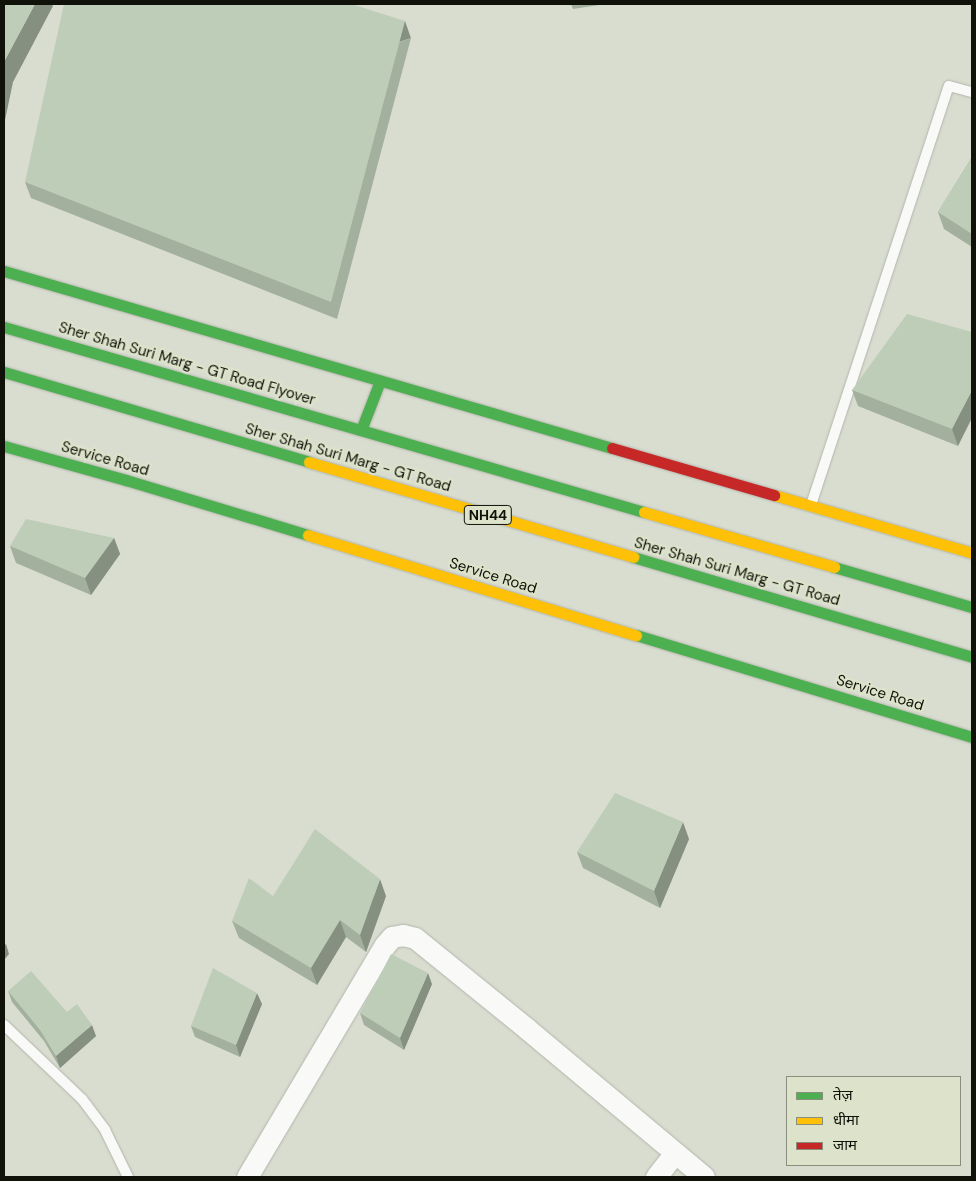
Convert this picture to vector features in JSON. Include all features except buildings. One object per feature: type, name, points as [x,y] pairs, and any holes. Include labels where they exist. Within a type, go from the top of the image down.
[{"type":"main road","points":[[4,271],[972,553]]},
{"type":"main road","name":"Sher Shah Suri Marg - GT Road Flyover","points":[[4,327],[361,430]]},
{"type":"main road","name":"Sher Shah Suri Marg - GT Road","points":[[4,372],[972,657]]},
{"type":"main road","points":[[361,430],[380,381]]},
{"type":"main road","name":"Sher Shah Suri Marg - GT Road","points":[[361,430],[972,607]]},
{"type":"main road","name":"Service Road","points":[[4,446],[126,480],[972,737]]},
{"type":"street","points":[[247,1177],[385,946],[392,937],[403,935],[415,938],[704,1177]]},
{"type":"street","points":[[656,1177],[674,1154]]},
{"type":"lane","points":[[811,506],[949,86],[972,92]]},
{"type":"lane","points":[[4,1025],[82,1099],[105,1130],[128,1177]]},
{"type":"traffic: fast","points":[[4,271],[612,448]]},
{"type":"traffic: fast","points":[[4,327],[644,512]]},
{"type":"traffic: fast","points":[[4,372],[309,462]]},
{"type":"traffic: fast","points":[[361,430],[380,381]]},
{"type":"traffic: fast","points":[[4,446],[126,480],[308,535]]},
{"type":"traffic: fast","points":[[633,557],[972,657]]},
{"type":"traffic: fast","points":[[834,567],[972,607]]},
{"type":"traffic: fast","points":[[636,635],[972,737]]},
{"type":"traffic: slow","points":[[309,462],[633,557]]},
{"type":"traffic: slow","points":[[774,495],[972,553]]},
{"type":"traffic: slow","points":[[644,512],[834,567]]},
{"type":"traffic: slow","points":[[308,535],[636,635]]},
{"type":"traffic: jam","points":[[612,448],[774,495]]}]
